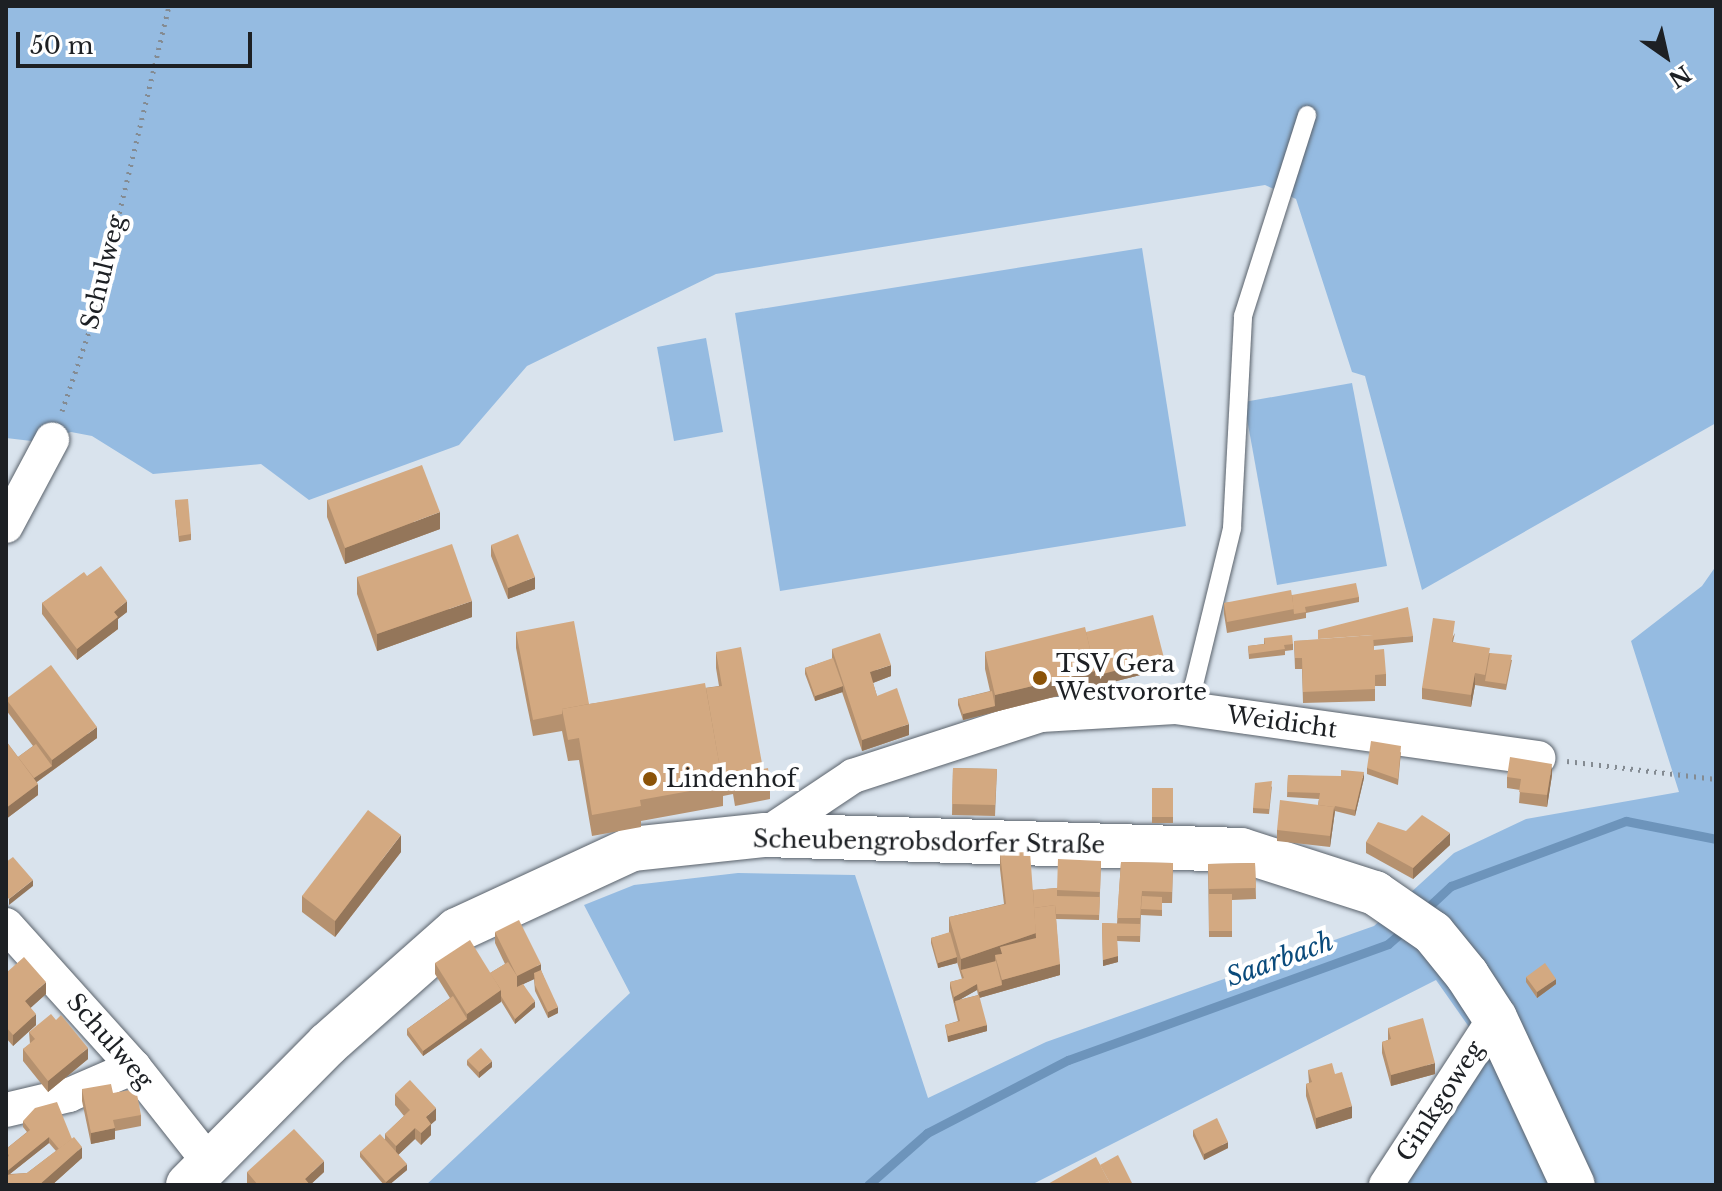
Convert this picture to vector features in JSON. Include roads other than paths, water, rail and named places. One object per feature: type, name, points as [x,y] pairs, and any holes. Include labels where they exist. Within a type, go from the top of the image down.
[{"type":"main road","name":"Scheubengrobsdorfer Straße","points":[[198,1173],[328,1044],[457,930],[632,849],[765,835],[1241,850],[1375,893],[1433,933],[1495,1018],[1573,1185]]},
{"type":"street","points":[[6,526],[52,440]]},
{"type":"street","name":"Weidicht","points":[[765,835],[853,776],[1041,715],[1188,709],[1538,758]]},
{"type":"street","name":"Schulweg","points":[[6,925],[134,1067],[198,1173]]},
{"type":"street","name":"Ginkgoweg","points":[[1386,1185],[1495,1018]]},
{"type":"street","points":[[6,1110],[69,1095],[134,1067]]},
{"type":"lane","points":[[1188,709],[1232,528],[1243,316],[1307,115]]},
{"type":"waterway","name":"Saarbach","points":[[1424,911],[1451,886],[1626,821],[1716,839]]},
{"type":"waterway","name":"Saarbach","points":[[868,1185],[927,1133],[1068,1060],[1388,944],[1405,929]]},
{"type":"place","name":"TSV Gera Westvororte","points":[[1040,678]]},
{"type":"place","name":"Lindenhof","points":[[650,779]]}]
